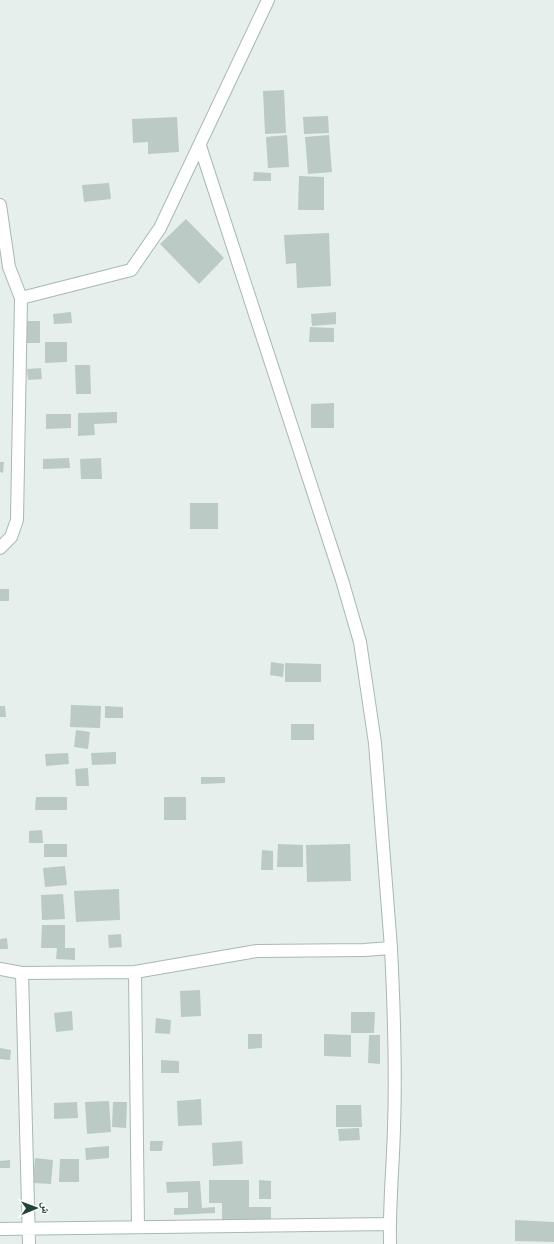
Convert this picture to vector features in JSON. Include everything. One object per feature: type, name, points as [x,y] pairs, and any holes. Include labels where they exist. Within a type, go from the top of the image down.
[{"type":"street","points":[[21,298],[131,270],[160,228],[268,0]]},
{"type":"street","points":[[200,146],[342,580],[360,642],[375,743],[391,948],[395,1058],[390,1244]]},
{"type":"street","points":[[0,205],[5,269],[21,298],[17,520],[11,537],[0,548]]},
{"type":"street","points":[[0,969],[22,973],[135,972],[257,952],[391,948]]},
{"type":"street","points":[[135,972],[138,1227]]},
{"type":"street","points":[[22,973],[30,1228],[29,1244]]},
{"type":"street","points":[[0,1229],[390,1224]]},
{"type":"building","points":[[284,90],[286,133],[265,134],[263,91]]},
{"type":"building","points":[[328,116],[329,133],[304,134],[303,117]]},
{"type":"building","points":[[177,117],[179,152],[148,154],[148,142],[133,143],[132,119]]},
{"type":"building","points":[[287,135],[289,167],[268,168],[266,137]]},
{"type":"building","points":[[329,135],[332,172],[308,174],[305,137]]},
{"type":"building","points":[[254,172],[271,173],[271,181],[253,181]]},
{"type":"building","points":[[299,176],[324,177],[324,210],[298,210]]},
{"type":"building","points":[[109,183],[111,199],[84,202],[82,185]]},
{"type":"building","points":[[186,219],[224,258],[199,284],[160,244]]},
{"type":"building","points":[[329,233],[331,286],[297,288],[296,263],[286,264],[284,235]]},
{"type":"building","points":[[71,312],[72,323],[54,324],[53,314]]},
{"type":"building","points":[[336,312],[336,324],[312,326],[311,314]]},
{"type":"building","points":[[26,321],[40,321],[40,343],[26,343]]},
{"type":"building","points":[[310,327],[334,328],[334,342],[309,342]]},
{"type":"building","points":[[45,342],[67,342],[67,362],[45,363]]},
{"type":"building","points":[[75,365],[90,365],[91,394],[76,394]]},
{"type":"building","points":[[41,368],[42,379],[28,380],[27,369]]},
{"type":"building","points":[[334,403],[334,428],[311,428],[311,404]]},
{"type":"building","points":[[117,412],[117,423],[94,424],[95,435],[78,436],[78,413]]},
{"type":"building","points":[[46,414],[71,414],[71,428],[46,429]]},
{"type":"building","points":[[69,458],[70,468],[43,469],[43,459]]},
{"type":"building","points":[[101,458],[102,479],[81,479],[80,459]]},
{"type":"building","points":[[0,462],[4,462],[3,473],[0,472]]},
{"type":"building","points":[[190,503],[218,503],[218,529],[190,529]]},
{"type":"building","points":[[0,589],[9,589],[9,601],[0,601]]},
{"type":"building","points":[[271,662],[284,664],[283,677],[270,675]]},
{"type":"building","points":[[285,663],[321,664],[321,682],[285,682]]},
{"type":"building","points":[[71,705],[101,706],[100,728],[70,727]]},
{"type":"building","points":[[0,706],[5,706],[6,717],[0,717]]},
{"type":"building","points":[[105,706],[123,707],[123,718],[105,718]]},
{"type":"building","points":[[291,724],[314,724],[314,740],[291,740]]},
{"type":"building","points":[[76,730],[90,732],[88,749],[74,747]]},
{"type":"building","points":[[116,752],[116,764],[92,765],[91,753]]},
{"type":"building","points":[[68,753],[69,764],[46,766],[45,754]]},
{"type":"building","points":[[88,768],[89,786],[76,786],[75,769]]},
{"type":"building","points":[[201,777],[225,777],[225,783],[201,784]]},
{"type":"building","points":[[36,797],[67,797],[67,810],[35,810]]},
{"type":"building","points":[[164,797],[186,797],[186,820],[164,820]]},
{"type":"building","points":[[42,830],[43,843],[29,843],[29,831]]},
{"type":"building","points":[[44,844],[67,844],[67,857],[44,857]]},
{"type":"building","points":[[278,844],[303,845],[303,867],[277,867]]},
{"type":"building","points":[[350,844],[351,881],[307,882],[306,845]]},
{"type":"building","points":[[262,850],[273,851],[273,870],[261,870]]},
{"type":"building","points":[[65,866],[67,885],[45,887],[43,868]]},
{"type":"building","points":[[119,889],[120,920],[76,922],[74,891]]},
{"type":"building","points":[[63,894],[65,919],[42,920],[41,895]]},
{"type":"building","points":[[42,925],[65,925],[65,948],[75,948],[75,960],[56,959],[57,948],[41,948]]},
{"type":"building","points":[[121,934],[122,947],[109,948],[108,935]]},
{"type":"building","points":[[7,938],[8,949],[0,949],[0,939]]},
{"type":"building","points":[[200,990],[201,1016],[181,1017],[180,991]]},
{"type":"building","points":[[72,1011],[73,1030],[56,1032],[54,1013]]},
{"type":"building","points":[[351,1012],[375,1012],[374,1033],[351,1033]]},
{"type":"building","points":[[156,1018],[171,1020],[170,1034],[155,1033]]},
{"type":"building","points":[[248,1034],[262,1034],[262,1048],[248,1049]]},
{"type":"building","points":[[324,1034],[351,1035],[351,1057],[324,1056]]},
{"type":"building","points":[[369,1035],[380,1035],[380,1064],[368,1063]]},
{"type":"building","points":[[0,1048],[11,1050],[10,1060],[0,1059]]},
{"type":"building","points":[[161,1060],[179,1061],[179,1073],[161,1073]]},
{"type":"building","points":[[201,1099],[202,1125],[178,1126],[177,1101]]},
{"type":"building","points":[[109,1101],[111,1132],[87,1134],[85,1102]]},
{"type":"building","points":[[77,1102],[78,1118],[54,1119],[54,1103]]},
{"type":"building","points":[[113,1102],[127,1102],[126,1128],[112,1127]]},
{"type":"building","points":[[336,1105],[361,1105],[362,1127],[336,1127]]},
{"type":"building","points":[[359,1128],[360,1140],[339,1141],[338,1129]]},
{"type":"building","points":[[150,1141],[163,1141],[162,1151],[150,1151]]},
{"type":"building","points":[[242,1141],[243,1164],[213,1166],[212,1143]]},
{"type":"building","points":[[109,1146],[109,1158],[86,1160],[85,1148]]},
{"type":"building","points":[[35,1158],[53,1160],[51,1184],[33,1183]]},
{"type":"building","points":[[60,1159],[79,1159],[79,1182],[59,1182]]},
{"type":"building","points":[[10,1160],[10,1168],[0,1168],[0,1161]]},
{"type":"building","points":[[209,1180],[249,1180],[249,1207],[271,1207],[271,1219],[251,1219],[251,1222],[222,1222],[222,1203],[209,1203]]},
{"type":"building","points":[[259,1180],[271,1181],[271,1199],[259,1199]]},
{"type":"building","points":[[200,1181],[202,1208],[215,1207],[215,1213],[174,1215],[174,1208],[188,1208],[188,1192],[167,1193],[166,1182]]},
{"type":"building","points":[[515,1220],[554,1222],[554,1242],[515,1241]]}]
